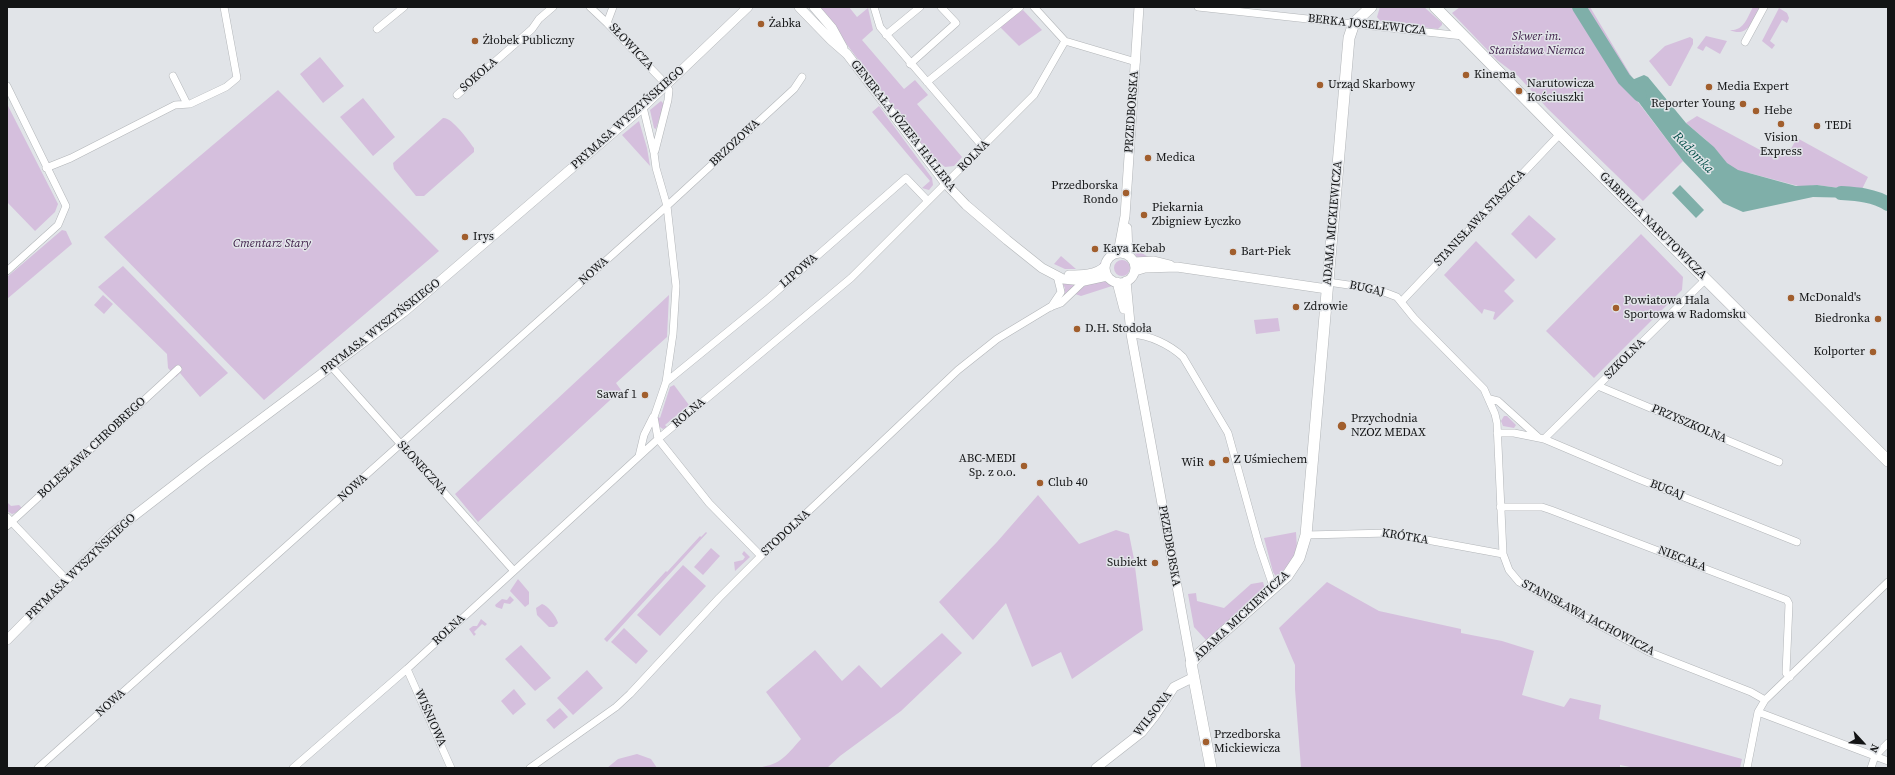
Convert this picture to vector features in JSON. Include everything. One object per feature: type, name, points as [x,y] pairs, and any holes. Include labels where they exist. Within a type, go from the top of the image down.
[{"type":"main road","name":"ADAMA MICKIEWICZA","points":[[1191,663],[1200,653],[1274,589],[1294,567],[1299,558],[1306,535],[1349,38],[1354,24],[1371,7]]},
{"type":"main road","name":"GABRIELA NARUTOWICZA","points":[[1435,7],[1560,134],[1888,461]]},
{"type":"main road","name":"PRZEDBORSKA","points":[[1191,663],[1211,768]]},
{"type":"street","points":[[46,168],[71,158],[175,106],[187,104],[226,87],[237,78],[224,7]]},
{"type":"street","points":[[377,29],[404,7]]},
{"type":"street","name":"SOKOLA","points":[[457,95],[532,29],[539,19],[553,7]]},
{"type":"street","points":[[590,7],[607,23]]},
{"type":"street","name":"SŁOWICZA","points":[[613,7],[607,23],[666,84]]},
{"type":"street","name":"PRYMASA WYSZYŃSKIEGO","points":[[7,640],[112,533],[136,513],[404,312],[643,107],[748,7]]},
{"type":"street","name":"GENERAŁA JÓZEFA HALLERA","points":[[799,7],[831,40],[843,49]]},
{"type":"street","name":"GENERAŁA JÓZEFA HALLERA","points":[[814,7],[832,28],[843,49],[946,184],[966,205],[1042,268],[1057,276],[1064,279],[1084,281],[1107,276]]},
{"type":"street","points":[[874,7],[880,27],[910,64],[983,147]]},
{"type":"street","points":[[886,34],[920,7]]},
{"type":"street","points":[[910,64],[956,23],[941,7]]},
{"type":"street","points":[[927,82],[1020,7]]},
{"type":"street","points":[[1034,7],[1065,41],[1136,62]]},
{"type":"street","name":"PRZEDBORSKA","points":[[1123,254],[1139,7]]},
{"type":"street","name":"BERKA JOSELEWICZA","points":[[1198,7],[1463,36]]},
{"type":"street","points":[[1745,42],[1764,7]]},
{"type":"street","name":"ROLNA","points":[[293,768],[407,669],[638,456],[852,278],[1034,95],[1065,41]]},
{"type":"street","points":[[173,76],[187,104]]},
{"type":"street","name":"BRZOZOWA","points":[[667,206],[794,89],[802,78]]},
{"type":"street","points":[[654,153],[668,100],[669,90],[666,84]]},
{"type":"street","points":[[7,86],[66,206],[58,225],[7,271]]},
{"type":"street","points":[[638,456],[644,435],[654,417],[666,382],[673,334],[676,286],[667,206],[656,168],[643,107]]},
{"type":"street","name":"STANISŁAWA STASZICA","points":[[1400,302],[1560,134]]},
{"type":"street","name":"LIPOWA","points":[[666,382],[769,298],[906,178],[928,201]]},
{"type":"street","name":"NOWA","points":[[38,768],[667,206]]},
{"type":"street","points":[[1057,276],[1090,273],[1101,270],[1112,255],[1123,254],[1134,266],[1130,278],[1122,282],[1107,276],[1105,266]]},
{"type":"street","name":"BUGAJ","points":[[1134,266],[1162,262],[1177,267],[1328,285],[1376,289],[1391,294],[1475,378],[1490,399],[1498,401],[1541,438]]},
{"type":"street","name":"STODOLNA","points":[[1050,307],[1061,292],[1057,276]]},
{"type":"street","name":"SZKOLNA","points":[[1541,438],[1598,386],[1706,279]]},
{"type":"street","name":"STODOLNA","points":[[530,768],[628,696],[719,598],[761,556],[958,370],[997,339],[1050,307],[1067,299],[1084,281]]},
{"type":"street","name":"PRZEDBORSKA","points":[[1122,282],[1191,663]]},
{"type":"street","points":[[1131,334],[1142,334],[1176,350],[1183,357],[1228,433],[1259,545],[1274,589]]},
{"type":"street","name":"SŁONECZNA","points":[[331,366],[514,571]]},
{"type":"street","name":"BOLESŁAWA CHROBREGO","points":[[9,521],[178,370]]},
{"type":"street","name":"PRZYSZKOLNA","points":[[1598,386],[1779,462]]},
{"type":"street","name":"STANISŁAWA JACHOWICZA","points":[[1490,399],[1495,414],[1497,433],[1502,554],[1509,570],[1519,582],[1557,604],[1649,652],[1751,692],[1766,700]]},
{"type":"street","points":[[654,417],[658,439],[709,503],[761,556]]},
{"type":"street","name":"BUGAJ","points":[[1497,433],[1514,433],[1541,438],[1636,478],[1797,542]]},
{"type":"street","name":"NIECAŁA","points":[[1500,507],[1542,507],[1782,597],[1787,600],[1789,604],[1786,673],[1790,677]]},
{"type":"street","points":[[9,521],[66,579]]},
{"type":"street","name":"KRÓTKA","points":[[1306,535],[1389,533],[1502,554]]},
{"type":"street","points":[[1747,768],[1758,712],[1766,700],[1888,582]]},
{"type":"street","name":"WIŚNIOWA","points":[[407,669],[451,768]]},
{"type":"street","name":"WILSONA","points":[[1096,768],[1142,732],[1174,687],[1194,677]]},
{"type":"street","points":[[1758,712],[1888,761]]},
{"type":"street","points":[[1871,768],[1875,756],[1888,743]]},
{"type":"green space","points":[[817,7],[849,7],[857,17],[868,8],[873,30],[862,40],[904,89],[915,80],[928,95],[917,104],[962,157],[954,166],[945,167],[940,163],[937,165],[836,30]]},
{"type":"green space","points":[[1380,7],[1424,7],[1442,23],[1442,25],[1438,29],[1381,22],[1377,17]]},
{"type":"green space","name":"Skwer im. Stanisława Niemca","points":[[1460,7],[1590,7],[1633,79],[1627,82],[1628,89],[1683,161],[1643,201],[1548,109],[1518,76],[1497,60],[1452,13]]},
{"type":"green space","points":[[1753,7],[1760,7],[1749,27],[1741,32],[1730,30],[1735,30],[1742,26]]},
{"type":"green space","points":[[1779,8],[1787,13],[1789,18],[1787,23],[1782,20],[1770,41],[1775,45],[1772,49],[1762,41]]},
{"type":"green space","points":[[1023,10],[1042,30],[1019,46],[999,26]]},
{"type":"green space","points":[[1706,36],[1727,41],[1720,54],[1706,46],[1703,51],[1697,48]]},
{"type":"green space","points":[[1690,37],[1693,39],[1693,44],[1671,86],[1669,86],[1649,61],[1665,46]]},
{"type":"green space","points":[[320,57],[344,86],[323,103],[300,74]]},
{"type":"green space","name":"Cmentarz Stary","points":[[278,90],[439,251],[264,400],[104,237]]},
{"type":"green space","points":[[363,98],[395,137],[373,156],[340,117]]},
{"type":"green space","points":[[661,101],[664,104],[656,129],[654,128],[650,110]]},
{"type":"green space","points":[[7,104],[58,204],[55,212],[35,231],[7,202]]},
{"type":"green space","points":[[879,106],[932,178],[933,185],[929,190],[922,188],[930,181],[872,112]]},
{"type":"green space","points":[[1697,116],[1775,158],[1778,151],[1787,156],[1797,138],[1868,177],[1861,191],[1817,185],[1802,187],[1749,173],[1738,177],[1706,140],[1686,123]]},
{"type":"green space","points":[[443,118],[451,121],[460,130],[474,148],[474,152],[424,196],[416,196],[394,169],[393,163]]},
{"type":"green space","points":[[639,121],[647,148],[650,166],[622,135]]},
{"type":"green space","points":[[1529,215],[1556,239],[1536,259],[1511,234]]},
{"type":"green space","points":[[62,230],[66,231],[72,244],[7,299],[7,277]]},
{"type":"green space","name":"Powiatowa Hala Sportowa w Radomsku","points":[[1641,234],[1683,277],[1682,290],[1594,378],[1546,331]]},
{"type":"green space","points":[[1476,241],[1515,280],[1504,291],[1514,301],[1495,320],[1493,319],[1495,312],[1484,309],[1482,314],[1444,275]]},
{"type":"green space","points":[[1114,245],[1117,245],[1111,255],[1096,269]]},
{"type":"green space","points":[[1130,246],[1150,258],[1137,257]]},
{"type":"green space","points":[[1061,256],[1076,269],[1065,269],[1054,264]]},
{"type":"green space","points":[[1122,260],[1129,265],[1130,268],[1125,275],[1122,276],[1115,271],[1114,268],[1119,261]]},
{"type":"green space","points":[[123,266],[228,373],[200,397],[180,373],[176,377],[168,368],[167,354],[98,287]]},
{"type":"green space","points":[[1106,280],[1112,283],[1118,291],[1112,286],[1081,296],[1075,294],[1082,286]]},
{"type":"green space","points":[[1061,281],[1077,284],[1061,301],[1065,288]]},
{"type":"green space","points":[[103,295],[113,304],[104,314],[94,305]]},
{"type":"green space","points":[[669,295],[667,337],[616,383],[621,390],[478,522],[455,494]]},
{"type":"green space","points":[[1278,318],[1280,331],[1256,334],[1254,320]]},
{"type":"green space","points":[[674,385],[689,405],[665,425],[667,427],[663,429],[658,426],[658,417],[660,418],[670,387]]},
{"type":"green space","points":[[1504,416],[1507,416],[1516,425],[1514,428],[1503,426],[1501,421]]},
{"type":"green space","points":[[1038,495],[1079,544],[1116,530],[1129,534],[1134,559],[1143,630],[1072,679],[1061,652],[1032,667],[1006,603],[973,640],[939,602],[997,542]]},
{"type":"green space","points":[[7,502],[11,506],[19,505],[22,508],[12,514],[7,511]]},
{"type":"green space","points":[[706,532],[707,533],[607,642],[604,639],[666,571],[667,572],[700,536],[701,537]]},
{"type":"green space","points":[[1296,532],[1297,549],[1293,559],[1277,578],[1273,572],[1264,538]]},
{"type":"green space","points":[[711,548],[720,556],[703,575],[694,567]]},
{"type":"green space","points":[[744,551],[750,557],[735,571],[734,562],[743,560],[745,557],[742,554]]},
{"type":"green space","points":[[683,565],[706,586],[660,636],[637,615]]},
{"type":"green space","points":[[518,579],[529,592],[529,604],[525,607],[510,591]]},
{"type":"green space","points":[[1263,582],[1265,589],[1206,640],[1194,627],[1188,594],[1196,593],[1197,601],[1224,608],[1251,584]]},
{"type":"green space","points":[[1327,582],[1379,611],[1461,629],[1461,633],[1502,641],[1534,651],[1522,695],[1564,707],[1570,698],[1601,705],[1599,719],[1742,759],[1740,768],[1635,768],[1620,765],[1620,768],[1301,768],[1295,689],[1295,665],[1279,628]]},
{"type":"green space","points":[[510,596],[514,600],[510,604],[504,603],[502,609],[496,607],[495,605],[502,599],[507,600]]},
{"type":"green space","points":[[542,604],[556,617],[558,623],[554,627],[549,627],[537,615],[536,608]]},
{"type":"green space","points":[[481,619],[487,624],[485,626],[482,624],[474,632],[476,634],[474,636],[469,629],[473,626],[477,626]]},
{"type":"green space","points":[[624,628],[648,651],[636,664],[611,642]]},
{"type":"green space","points":[[942,633],[962,653],[901,711],[840,756],[827,768],[753,768],[770,765],[781,760],[801,739],[766,692],[815,650],[842,681],[859,665],[881,688]]},
{"type":"green space","points":[[521,645],[551,678],[535,691],[505,659]]},
{"type":"green space","points":[[587,670],[603,688],[573,715],[557,698]]},
{"type":"green space","points":[[514,689],[526,704],[513,715],[501,701]]},
{"type":"green space","points":[[560,708],[568,717],[554,729],[546,720]]},
{"type":"green space","points":[[637,754],[651,759],[657,768],[607,768],[618,759]]},
{"type":"water","points":[[1644,75],[1648,77],[1686,123],[1714,147],[1727,163],[1738,170],[1796,186],[1817,185],[1861,191],[1857,198],[1813,197],[1743,212],[1723,203],[1683,161],[1628,88],[1627,82]]},
{"type":"water","points":[[1680,185],[1704,210],[1696,218],[1672,193]]},
{"type":"waterway","name":"Radomka","points":[[1579,7],[1624,79],[1640,95]]},
{"type":"waterway","name":"Radomka","points":[[1841,193],[1871,197],[1888,204]]},
{"type":"place","name":"Żabka","points":[[761,24]]},
{"type":"place","name":"Żłobek Publiczny","points":[[475,41]]},
{"type":"place","name":"Kinema","points":[[1466,75]]},
{"type":"place","name":"Urząd Skarbowy","points":[[1320,85]]},
{"type":"place","name":"Media Expert","points":[[1709,87]]},
{"type":"place","name":"Narutowicza Kościuszki","points":[[1519,91]]},
{"type":"place","name":"Reporter Young","points":[[1743,104]]},
{"type":"place","name":"Hebe","points":[[1756,111]]},
{"type":"place","name":"Vision Express","points":[[1781,124]]},
{"type":"place","name":"TEDi","points":[[1817,126]]},
{"type":"place","name":"Medica","points":[[1148,158]]},
{"type":"place","name":"Przedborska Rondo","points":[[1126,193]]},
{"type":"place","name":"Piekarnia Zbigniew Łyczko","points":[[1144,215]]},
{"type":"place","name":"Irys","points":[[465,237]]},
{"type":"place","name":"Kaya Kebab","points":[[1095,249]]},
{"type":"place","name":"Bart-Piek","points":[[1233,252]]},
{"type":"place","name":"McDonald's","points":[[1791,298]]},
{"type":"place","name":"Zdrowie","points":[[1296,307]]},
{"type":"place","name":"Powiatowa Hala Sportowa w Radomsku","points":[[1616,308]]},
{"type":"place","name":"Biedronka","points":[[1878,319]]},
{"type":"place","name":"D.H. Stodoła","points":[[1077,329]]},
{"type":"place","name":"Kolporter","points":[[1873,352]]},
{"type":"place","name":"Sawaf 1","points":[[645,395]]},
{"type":"place","name":"Przychodnia NZOZ MEDAX","points":[[1342,426]]},
{"type":"place","name":"Z Uśmiechem","points":[[1226,460]]},
{"type":"place","name":"WiR","points":[[1212,463]]},
{"type":"place","name":"ABC-MEDI Sp. z o.o.","points":[[1024,466]]},
{"type":"place","name":"Club 40","points":[[1040,483]]},
{"type":"place","name":"Subiekt","points":[[1155,563]]},
{"type":"place","name":"Przedborska Mickiewicza","points":[[1206,742]]}]
